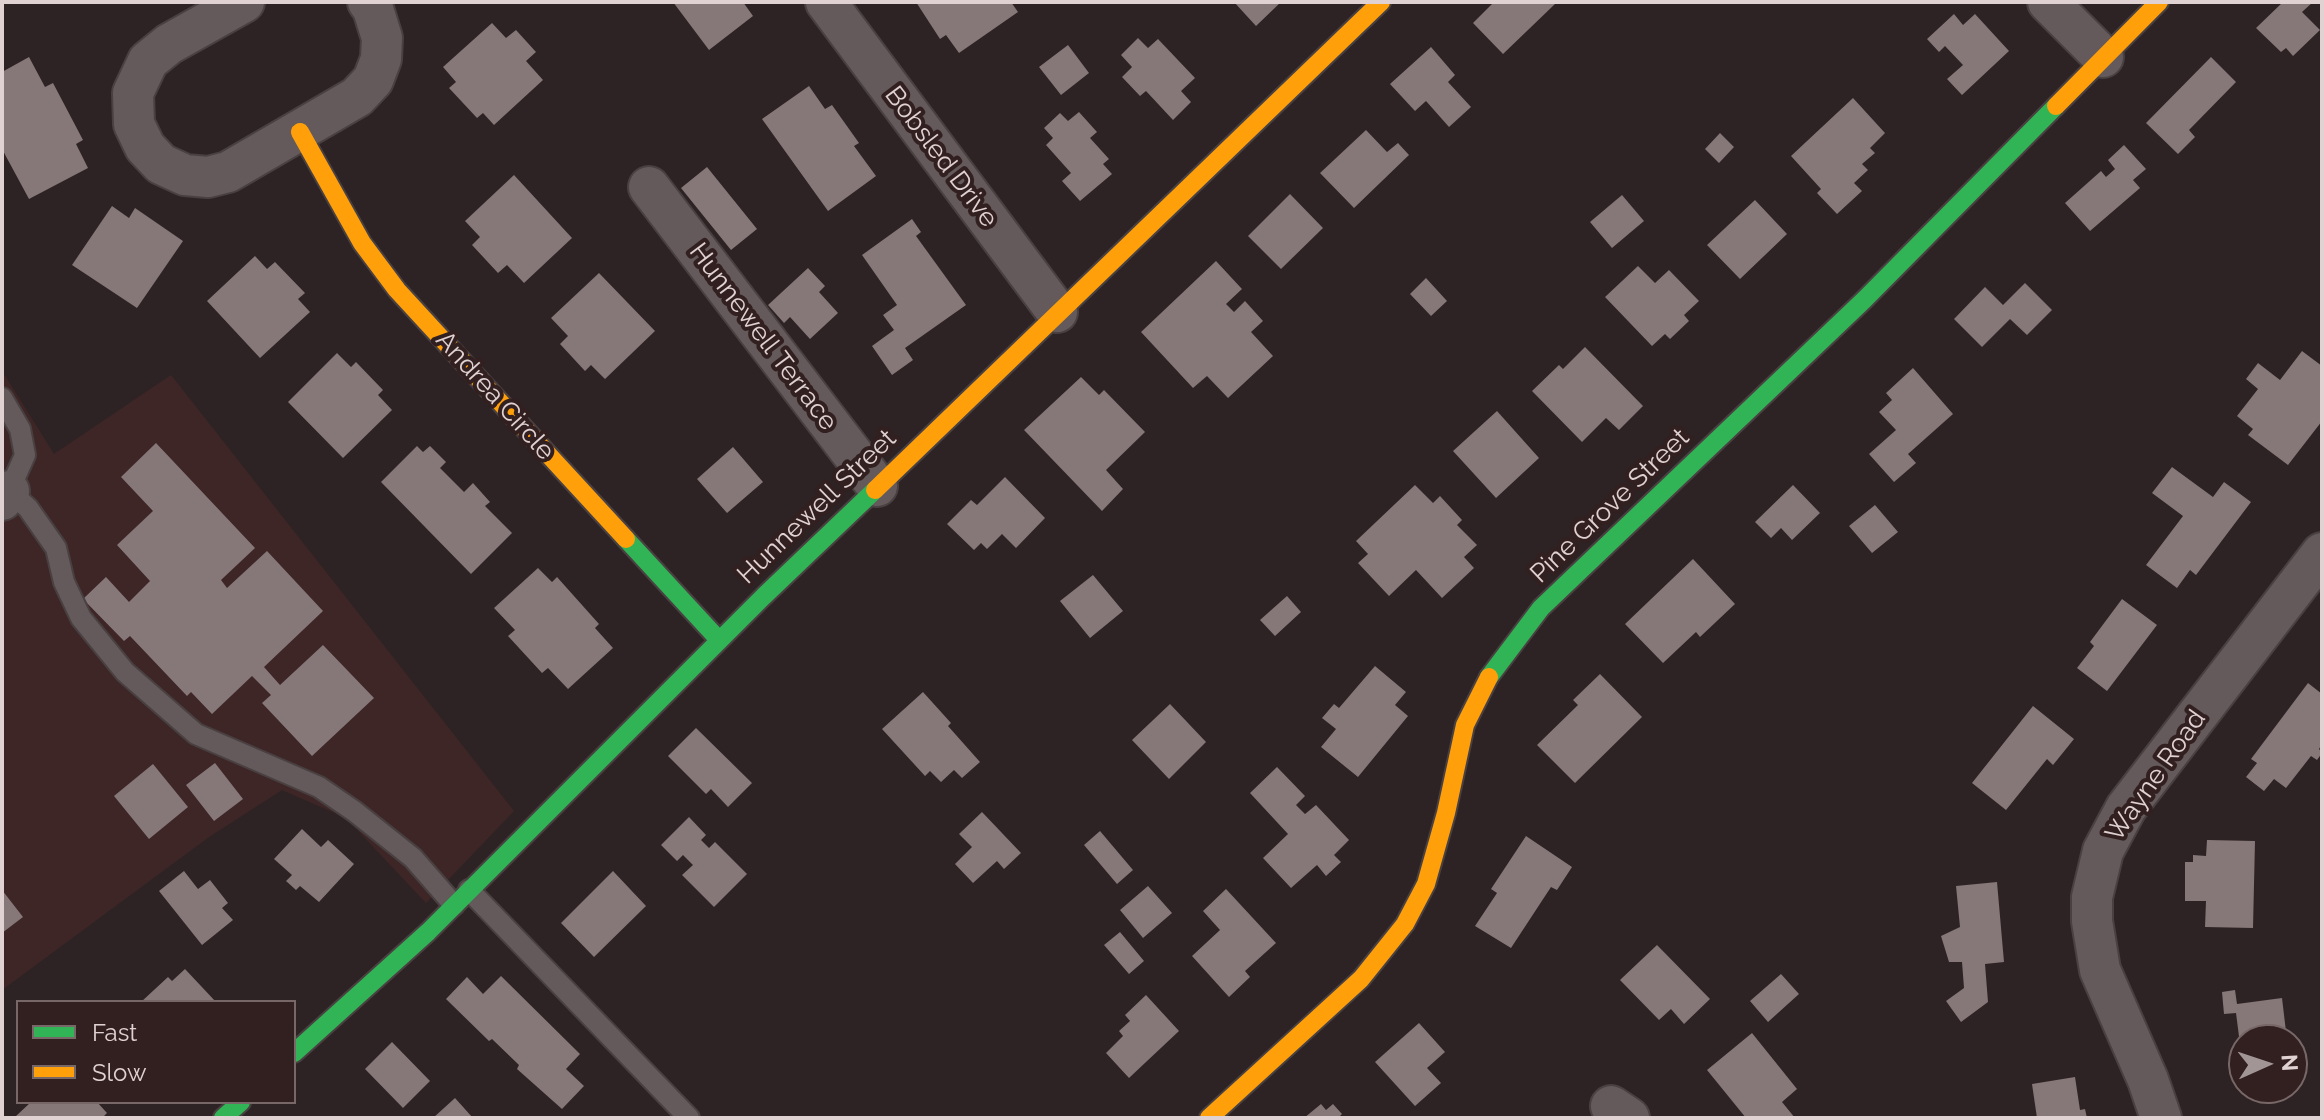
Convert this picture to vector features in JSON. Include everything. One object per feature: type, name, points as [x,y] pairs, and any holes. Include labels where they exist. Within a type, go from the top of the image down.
[{"type":"street","points":[[244,2],[169,44],[148,61],[133,93],[134,124],[145,147],[161,164],[185,175],[208,177],[228,172],[357,97],[373,80],[381,59],[382,38],[368,2]]},
{"type":"street","name":"Bobsled Drive","points":[[826,2],[1057,312]]},
{"type":"street","name":"Hunnewell Street","points":[[296,1051],[454,905],[877,486],[1381,2]]},
{"type":"street","points":[[2048,2],[2103,57]]},
{"type":"street","name":"Pine Grove Street","points":[[1209,1118],[1361,979],[1405,924],[1426,884],[1446,813],[1465,725],[1486,681],[1541,608],[1864,300],[2159,2]]},
{"type":"street","name":"Andrea Circle","points":[[300,132],[362,243],[397,290],[719,640]]},
{"type":"street","name":"Hunnewell Terrace","points":[[649,187],[877,486]]},
{"type":"street","name":"Wayne Road","points":[[2161,1118],[2148,1080],[2109,995],[2097,958],[2092,897],[2103,851],[2126,808],[2322,553]]},
{"type":"street","points":[[223,1118],[239,1104]]},
{"type":"lane","points":[[2,398],[20,429],[25,455],[5,496],[28,508],[56,548],[64,582],[81,618],[125,672],[196,734],[319,787],[354,811],[413,858],[454,905]]},
{"type":"lane","points":[[469,890],[689,1118]]},
{"type":"shaded area","points":[[2,371],[54,454],[171,375],[514,811],[426,903],[346,818],[282,790],[209,837],[2,990]]},
{"type":"building","points":[[673,2],[743,2],[753,16],[709,50]]},
{"type":"building","points":[[916,2],[1011,2],[1018,12],[959,53],[946,35],[940,39]]},
{"type":"building","points":[[1234,2],[1281,2],[1256,26]]},
{"type":"building","points":[[1494,2],[1555,4],[1503,54],[1473,23]]},
{"type":"building","points":[[2283,2],[2313,2],[2302,12],[2320,30],[2293,56],[2286,48],[2281,52],[2256,28]]},
{"type":"building","points":[[1954,14],[1963,25],[1975,14],[2009,51],[1962,95],[1947,79],[1963,65],[1945,46],[1939,52],[1927,39]]},
{"type":"building","points":[[492,23],[506,38],[516,30],[536,52],[526,61],[543,80],[494,125],[483,113],[477,118],[449,88],[456,82],[443,67]]},
{"type":"building","points":[[1138,38],[1148,48],[1158,39],[1195,78],[1181,91],[1191,102],[1173,120],[1146,91],[1140,96],[1122,77],[1132,67],[1121,55]]},
{"type":"building","points":[[1068,45],[1089,73],[1061,95],[1039,67]]},
{"type":"building","points":[[1431,47],[1455,75],[1448,82],[1471,107],[1449,127],[1426,101],[1415,111],[1390,84]]},
{"type":"building","points":[[29,57],[45,87],[53,83],[83,140],[76,144],[88,168],[29,199],[2,149],[2,72]]},
{"type":"building","points":[[2211,57],[2236,82],[2189,130],[2195,137],[2178,154],[2146,123]]},
{"type":"building","points":[[809,86],[825,109],[832,105],[859,143],[854,146],[876,176],[828,211],[762,119]]},
{"type":"building","points":[[1853,98],[1885,133],[1870,148],[1875,153],[1862,164],[1868,170],[1854,183],[1862,191],[1837,214],[1817,193],[1821,189],[1791,156]]},
{"type":"building","points":[[1079,112],[1097,132],[1090,138],[1109,159],[1103,164],[1112,174],[1080,201],[1062,181],[1071,173],[1046,145],[1053,138],[1044,128],[1060,113],[1068,121]]},
{"type":"building","points":[[1366,130],[1387,152],[1398,143],[1409,155],[1354,208],[1320,173]]},
{"type":"building","points":[[1720,133],[1734,147],[1719,163],[1705,149]]},
{"type":"building","points":[[2124,145],[2146,169],[2133,180],[2140,188],[2090,231],[2065,203],[2101,171],[2106,177],[2115,169],[2108,160]]},
{"type":"building","points":[[707,167],[757,229],[731,250],[681,188]]},
{"type":"building","points":[[514,175],[572,238],[524,283],[507,265],[498,273],[472,245],[480,237],[465,221]]},
{"type":"building","points":[[1290,194],[1323,228],[1281,269],[1248,236]]},
{"type":"building","points":[[1622,195],[1644,221],[1612,248],[1590,222]]},
{"type":"building","points":[[1755,200],[1787,234],[1740,279],[1707,245]]},
{"type":"building","points":[[112,206],[129,218],[135,208],[183,241],[137,308],[72,265]]},
{"type":"building","points":[[912,219],[921,232],[916,236],[966,305],[905,348],[913,360],[892,375],[872,346],[894,330],[883,315],[897,305],[862,255]]},
{"type":"building","points":[[255,256],[267,269],[275,262],[305,293],[298,299],[310,312],[260,358],[207,301]]},
{"type":"building","points":[[1216,261],[1242,289],[1226,304],[1234,312],[1245,301],[1263,321],[1251,332],[1273,356],[1228,398],[1207,376],[1193,388],[1141,332]]},
{"type":"building","points":[[1638,266],[1655,283],[1669,270],[1699,301],[1684,315],[1689,321],[1670,339],[1665,334],[1652,346],[1605,297]]},
{"type":"building","points":[[808,268],[825,286],[819,292],[838,313],[810,339],[790,317],[784,323],[768,305]]},
{"type":"building","points":[[599,273],[655,331],[605,379],[591,365],[585,371],[560,344],[568,336],[551,318]]},
{"type":"building","points":[[1426,278],[1447,301],[1431,316],[1410,294]]},
{"type":"building","points":[[2025,283],[2052,310],[2027,335],[2010,319],[1982,347],[1954,319],[1985,287],[2003,305]]},
{"type":"building","points":[[1585,347],[1643,406],[1619,430],[1606,418],[1582,442],[1532,391],[1559,365],[1563,369]]},
{"type":"building","points":[[2302,351],[2322,366],[2322,421],[2288,465],[2248,435],[2253,429],[2237,416],[2258,389],[2246,379],[2258,363],[2280,380]]},
{"type":"building","points":[[337,353],[351,367],[356,362],[383,390],[378,395],[392,410],[343,458],[288,402]]},
{"type":"building","points":[[1913,368],[1953,414],[1908,454],[1916,463],[1894,482],[1869,454],[1896,430],[1879,412],[1892,400],[1886,393]]},
{"type":"building","points":[[1081,377],[1099,395],[1104,390],[1145,432],[1106,470],[1123,489],[1102,511],[1024,430]]},
{"type":"building","points":[[1497,411],[1539,458],[1496,498],[1453,451]]},
{"type":"building","points":[[156,443],[255,548],[221,580],[227,588],[267,551],[323,611],[264,667],[280,685],[323,645],[374,698],[312,756],[262,703],[271,695],[252,676],[212,714],[191,692],[187,696],[130,636],[124,641],[83,599],[106,577],[129,602],[150,581],[117,545],[153,511],[121,477]]},
{"type":"building","points":[[417,446],[423,452],[430,446],[446,462],[440,468],[464,492],[473,483],[490,502],[485,506],[512,533],[471,574],[381,482]]},
{"type":"building","points":[[733,447],[763,482],[727,513],[697,479]]},
{"type":"building","points":[[2172,467],[2213,497],[2224,482],[2251,502],[2196,575],[2190,570],[2177,588],[2146,565],[2183,516],[2152,493]]},
{"type":"building","points":[[1005,477],[1045,518],[1016,548],[1002,534],[987,549],[981,543],[974,550],[947,524],[971,500],[977,505]]},
{"type":"building","points":[[1415,485],[1433,503],[1440,496],[1462,520],[1457,525],[1477,545],[1464,557],[1474,568],[1442,598],[1416,570],[1389,596],[1358,563],[1368,554],[1356,541]]},
{"type":"building","points":[[1793,485],[1820,513],[1792,540],[1781,528],[1771,538],[1755,522]]},
{"type":"building","points":[[1875,505],[1898,532],[1872,553],[1849,526]]},
{"type":"building","points":[[1693,559],[1735,604],[1700,637],[1696,632],[1663,663],[1625,624]]},
{"type":"building","points":[[538,568],[552,582],[557,577],[599,624],[595,628],[613,648],[568,689],[548,668],[542,673],[508,636],[515,630],[494,608]]},
{"type":"building","points":[[1093,575],[1123,611],[1090,638],[1060,601]]},
{"type":"building","points":[[1287,596],[1301,612],[1275,636],[1260,620]]},
{"type":"building","points":[[2122,599],[2157,625],[2107,691],[2077,668],[2094,646],[2090,642]]},
{"type":"building","points":[[1375,666],[1406,692],[1395,705],[1408,716],[1358,777],[1321,747],[1336,729],[1322,718],[1334,704],[1339,708]]},
{"type":"building","points":[[1600,674],[1642,717],[1575,783],[1537,745],[1578,705],[1573,700]]},
{"type":"building","points":[[2308,683],[2322,694],[2322,744],[2319,749],[2322,753],[2317,760],[2311,756],[2286,788],[2274,779],[2264,791],[2246,777],[2257,763],[2251,759]]},
{"type":"building","points":[[923,692],[980,762],[962,778],[954,770],[941,782],[930,771],[925,776],[882,729]]},
{"type":"building","points":[[1170,704],[1206,742],[1169,779],[1132,740]]},
{"type":"building","points":[[2033,706],[2074,739],[2053,765],[2047,759],[2006,810],[1972,783]]},
{"type":"building","points":[[696,728],[752,783],[728,807],[711,789],[706,794],[668,756]]},
{"type":"building","points":[[215,763],[243,799],[214,821],[186,785]]},
{"type":"building","points":[[153,764],[188,807],[149,839],[114,796]]},
{"type":"building","points":[[1277,767],[1305,796],[1296,805],[1305,814],[1316,805],[1349,840],[1334,855],[1341,862],[1326,876],[1317,865],[1291,888],[1263,858],[1288,834],[1250,793]]},
{"type":"building","points":[[982,812],[1021,853],[1004,869],[997,861],[973,883],[955,864],[972,847],[959,834]]},
{"type":"building","points":[[689,817],[706,835],[701,840],[709,848],[715,842],[747,874],[714,907],[682,875],[693,865],[683,855],[677,861],[661,845]]},
{"type":"building","points":[[302,829],[321,847],[328,840],[354,864],[319,902],[300,886],[296,890],[286,881],[292,875],[274,859]]},
{"type":"building","points":[[1100,831],[1133,870],[1117,884],[1084,845]]},
{"type":"building","points":[[1526,836],[1572,867],[1557,890],[1551,887],[1511,948],[1475,926],[1497,893],[1491,889]]},
{"type":"building","points":[[2207,840],[2255,841],[2253,928],[2205,927],[2206,901],[2185,901],[2185,862],[2193,862],[2193,855],[2206,856]]},
{"type":"building","points":[[184,871],[198,889],[210,880],[228,903],[222,908],[233,920],[202,945],[159,891]]},
{"type":"building","points":[[613,871],[646,906],[594,957],[561,923]]},
{"type":"building","points":[[1997,882],[2004,962],[1985,964],[1988,1002],[1961,1022],[1946,1001],[1964,988],[1962,962],[1949,962],[1941,936],[1960,927],[1956,886]]},
{"type":"building","points":[[1148,886],[1172,913],[1143,938],[1120,910]]},
{"type":"building","points":[[1226,889],[1276,943],[1245,971],[1250,977],[1229,997],[1192,956],[1220,930],[1203,911]]},
{"type":"building","points":[[2,890],[23,917],[2,933]]},
{"type":"building","points":[[1120,932],[1144,961],[1129,974],[1104,945]]},
{"type":"building","points":[[1657,945],[1710,999],[1684,1024],[1671,1009],[1659,1020],[1620,980]]},
{"type":"building","points":[[185,969],[214,1000],[143,1000],[168,977],[172,981]]},
{"type":"building","points":[[1781,974],[1799,994],[1768,1022],[1750,1001]]},
{"type":"building","points":[[501,976],[580,1054],[566,1069],[584,1086],[562,1109],[517,1069],[519,1065],[492,1039],[489,1041],[446,999],[467,977],[483,994]]},
{"type":"building","points":[[2235,990],[2237,1004],[2282,998],[2285,1024],[2237,1024],[2236,1013],[2224,1014],[2222,992]]},
{"type":"building","points":[[1146,995],[1179,1031],[1129,1078],[1106,1053],[1123,1036],[1119,1031],[1130,1021],[1125,1015]]},
{"type":"building","points":[[1419,1023],[1445,1052],[1427,1068],[1441,1083],[1415,1106],[1375,1062]]},
{"type":"building","points":[[1752,1033],[1797,1089],[1782,1102],[1795,1118],[1746,1118],[1707,1070]]},
{"type":"building","points":[[392,1042],[430,1081],[403,1108],[365,1069]]},
{"type":"building","points":[[2075,1077],[2080,1110],[2085,1109],[2087,1118],[2037,1118],[2032,1084]]},
{"type":"building","points":[[455,1098],[473,1118],[433,1118]]},
{"type":"building","points":[[29,1104],[99,1104],[107,1113],[102,1118],[16,1116]]},
{"type":"building","points":[[1321,1104],[1326,1110],[1333,1104],[1342,1114],[1338,1118],[1304,1118]]},
{"type":"traffic: fast","points":[[1489,677],[1541,608],[1864,300],[2056,106]]},
{"type":"traffic: fast","points":[[296,1051],[428,932],[764,596],[875,490]]},
{"type":"traffic: fast","points":[[626,539],[719,640]]},
{"type":"traffic: fast","points":[[223,1118],[239,1104]]},
{"type":"traffic: slow","points":[[875,490],[1381,2]]},
{"type":"traffic: slow","points":[[2056,106],[2159,2]]},
{"type":"traffic: slow","points":[[300,132],[362,243],[397,290],[626,539]]},
{"type":"traffic: slow","points":[[1209,1118],[1361,979],[1405,924],[1426,884],[1446,813],[1465,725],[1489,677]]}]
